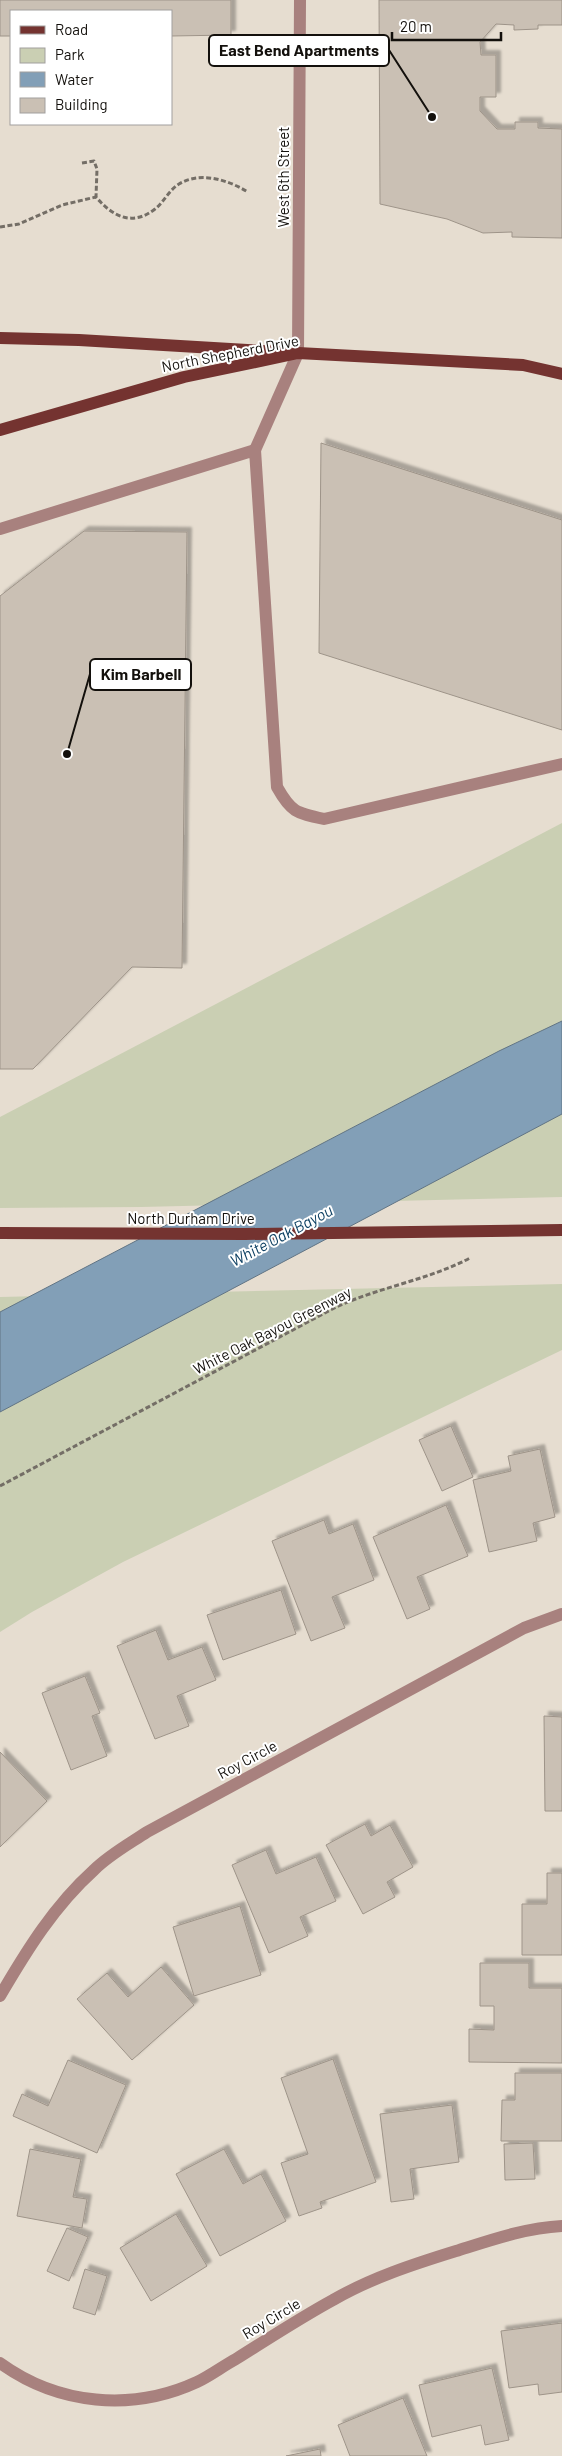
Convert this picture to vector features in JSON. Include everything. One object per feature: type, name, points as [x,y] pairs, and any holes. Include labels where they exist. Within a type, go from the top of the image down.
[{"type":"main road","points":[[0,338],[88,340],[298,353]]},
{"type":"main road","name":"North Shepherd Drive","points":[[0,430],[184,377],[298,353],[523,365],[562,374]]},
{"type":"main road","name":"North Durham Drive","points":[[0,1232],[245,1234],[562,1230]]},
{"type":"street","name":"West 6th Street","points":[[298,353],[300,0]]},
{"type":"street","points":[[298,353],[255,450],[277,787],[287,805],[304,814],[324,818],[562,764]]},
{"type":"street","points":[[0,529],[255,450]]},
{"type":"street","name":"Roy Circle","points":[[0,1996],[24,1954],[56,1908],[95,1869],[147,1832],[524,1628],[562,1614]]},
{"type":"street","name":"Roy Circle","points":[[0,2363],[36,2384],[72,2396],[107,2402],[150,2399],[197,2382],[334,2299],[385,2275],[497,2238],[540,2227],[562,2226]]},
{"type":"path","points":[[82,163],[94,162],[97,169],[96,197],[107,211],[121,218],[131,218],[155,209],[177,186],[185,181],[222,178],[248,192]]},
{"type":"path","points":[[0,227],[19,224],[62,205],[96,197]]},
{"type":"path","name":"White Oak Bayou Greenway","points":[[0,1486],[336,1307],[355,1298],[432,1275],[476,1255]]},
{"type":"green space","points":[[562,823],[562,1197],[141,1207],[0,1208],[0,1117]]},
{"type":"green space","points":[[562,1284],[562,1350],[123,1562],[32,1612],[0,1632],[0,1297]]},
{"type":"water","name":"White Oak Bayou","points":[[562,1021],[562,1114],[0,1412],[0,1312],[499,1051]]},
{"type":"building","points":[[0,0],[231,0],[231,35],[172,36],[172,10],[10,10],[10,36],[0,36]]},
{"type":"building","points":[[379,0],[562,0],[562,25],[538,25],[538,29],[514,30],[514,25],[496,24],[480,42],[481,55],[496,55],[496,97],[480,97],[480,111],[497,129],[515,129],[515,122],[538,122],[538,128],[562,129],[562,238],[512,237],[512,232],[483,233],[447,219],[380,204]]},
{"type":"building","points":[[321,443],[562,520],[562,730],[319,653]]},
{"type":"building","points":[[84,531],[187,532],[182,968],[132,967],[33,1069],[0,1069],[0,596]]},
{"type":"building","points":[[451,1426],[473,1477],[442,1491],[419,1440]]},
{"type":"building","points":[[540,1449],[555,1517],[533,1523],[537,1541],[489,1552],[473,1480],[511,1471],[508,1456]]},
{"type":"building","points":[[446,1505],[468,1556],[417,1577],[430,1609],[407,1619],[373,1537]]},
{"type":"building","points":[[324,1520],[329,1534],[353,1524],[374,1580],[332,1597],[345,1628],[311,1641],[272,1541]]},
{"type":"building","points":[[281,1590],[296,1634],[223,1660],[207,1615]]},
{"type":"building","points":[[156,1630],[168,1660],[202,1647],[216,1680],[177,1696],[189,1726],[155,1739],[117,1646]]},
{"type":"building","points":[[85,1676],[100,1713],[92,1716],[107,1756],[71,1770],[42,1693]]},
{"type":"building","points":[[544,1716],[562,1717],[562,1811],[545,1811]]},
{"type":"building","points":[[0,1752],[47,1801],[0,1847]]},
{"type":"building","points":[[365,1824],[371,1836],[390,1825],[413,1867],[387,1882],[395,1897],[363,1914],[326,1845]]},
{"type":"building","points":[[266,1850],[276,1874],[316,1857],[336,1901],[300,1917],[308,1936],[269,1953],[232,1865]]},
{"type":"building","points":[[547,1873],[562,1873],[562,1955],[522,1955],[522,1904],[547,1904]]},
{"type":"building","points":[[240,1906],[261,1975],[194,1996],[173,1927]]},
{"type":"building","points":[[480,1963],[529,1963],[529,1988],[562,1988],[562,2063],[469,2062],[469,2029],[494,2030],[494,2006],[480,2006]]},
{"type":"building","points":[[161,1967],[194,2005],[132,2060],[77,1999],[107,1973],[128,1997]]},
{"type":"building","points":[[333,2059],[376,2182],[320,2202],[322,2208],[299,2216],[281,2163],[308,2154],[281,2078]]},
{"type":"building","points":[[68,2060],[126,2085],[97,2153],[13,2116],[22,2094],[48,2106]]},
{"type":"building","points":[[515,2073],[562,2073],[562,2141],[501,2141],[502,2100],[515,2100]]},
{"type":"building","points":[[452,2105],[459,2162],[410,2169],[414,2199],[391,2202],[380,2114]]},
{"type":"building","points":[[533,2143],[535,2179],[505,2180],[504,2144]]},
{"type":"building","points":[[30,2149],[81,2159],[73,2197],[87,2199],[82,2228],[17,2216]]},
{"type":"building","points":[[224,2149],[243,2184],[261,2174],[286,2221],[220,2256],[176,2174]]},
{"type":"building","points":[[176,2214],[207,2266],[151,2301],[120,2248]]},
{"type":"building","points":[[67,2228],[88,2237],[69,2281],[47,2271]]},
{"type":"building","points":[[85,2269],[107,2276],[95,2315],[73,2308]]},
{"type":"building","points":[[562,2323],[562,2392],[539,2395],[538,2384],[509,2388],[501,2331]]},
{"type":"building","points":[[492,2368],[509,2440],[485,2445],[481,2425],[432,2437],[419,2385]]},
{"type":"building","points":[[403,2398],[427,2456],[350,2456],[338,2425]]},
{"type":"building","points":[[320,2449],[321,2456],[286,2456]]},
{"type":"place","name":"East Bend Apartments","points":[[432,117]]},
{"type":"place","name":"Kim Barbell","points":[[67,754]]}]
